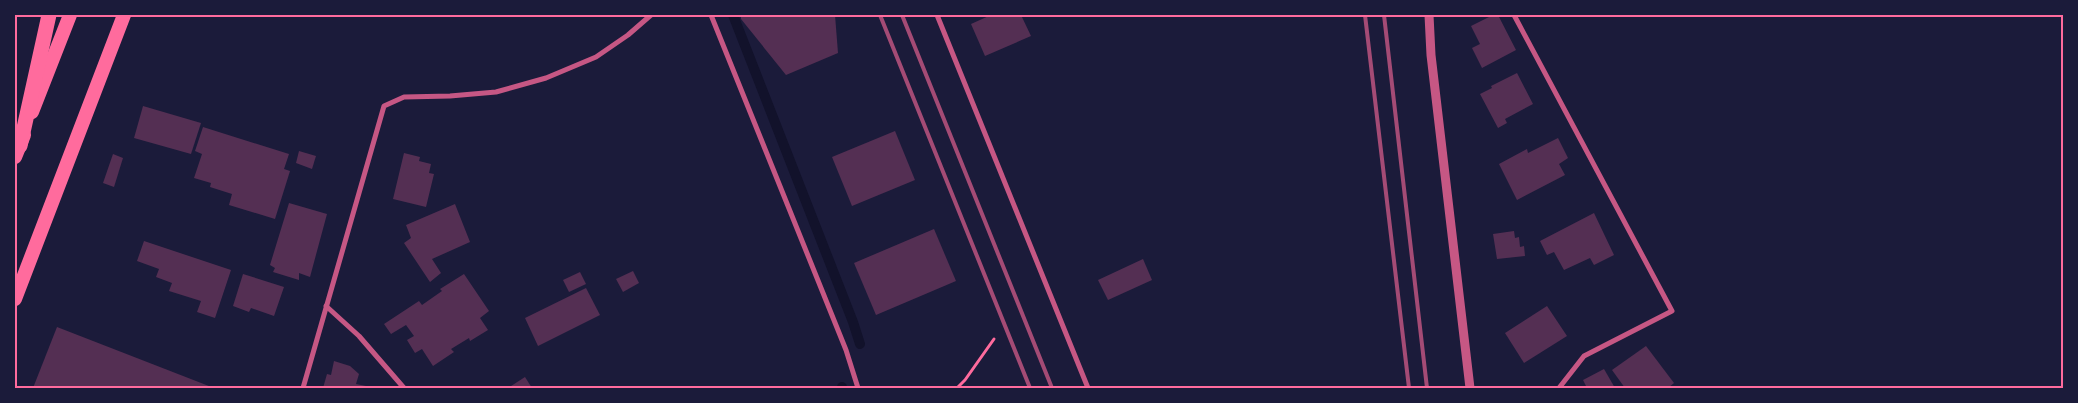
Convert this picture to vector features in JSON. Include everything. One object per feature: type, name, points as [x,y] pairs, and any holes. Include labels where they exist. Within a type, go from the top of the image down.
[{"type":"highway","points":[[17,152],[49,15]]},
{"type":"highway","points":[[17,152],[70,15]]},
{"type":"highway","points":[[15,299],[124,15]]},
{"type":"street","points":[[302,388],[384,106],[404,96],[450,96],[496,92],[546,78],[596,57],[628,35],[651,15]]},
{"type":"street","points":[[711,15],[842,341],[858,388]]},
{"type":"street","points":[[937,15],[1088,388]]},
{"type":"street","points":[[1429,15],[1431,55],[1470,388]]},
{"type":"street","points":[[1514,15],[1672,311],[1584,356],[1559,388]]},
{"type":"street","points":[[326,306],[359,336],[404,388]]},
{"type":"path","points":[[956,388],[965,380],[994,339]]},
{"type":"building","points":[[741,15],[835,15],[838,53],[786,75],[741,19]]},
{"type":"building","points":[[991,15],[1021,15],[1031,36],[985,56],[971,24]]},
{"type":"building","points":[[1493,15],[1498,15],[1516,50],[1482,68],[1472,48],[1480,44],[1471,26]]},
{"type":"building","points":[[1517,73],[1533,104],[1505,119],[1507,123],[1498,128],[1480,94],[1492,88],[1491,86]]},
{"type":"building","points":[[143,106],[201,123],[191,154],[134,138]]},
{"type":"building","points":[[203,127],[289,154],[284,169],[290,171],[275,219],[229,205],[232,194],[210,187],[211,183],[194,178],[202,154],[195,151]]},
{"type":"building","points":[[895,131],[915,180],[852,206],[832,157]]},
{"type":"building","points":[[1558,138],[1568,158],[1559,164],[1565,175],[1517,200],[1499,164],[1527,149],[1528,153]]},
{"type":"building","points":[[299,151],[316,156],[312,169],[296,163]]},
{"type":"building","points":[[404,153],[420,157],[419,161],[431,164],[429,173],[434,174],[426,207],[393,199]]},
{"type":"building","points":[[113,154],[123,158],[114,187],[103,183]]},
{"type":"building","points":[[289,203],[327,214],[310,277],[299,273],[299,280],[273,272],[275,268],[270,265]]},
{"type":"building","points":[[455,204],[470,242],[432,259],[441,273],[430,282],[404,243],[411,238],[406,225]]},
{"type":"building","points":[[1594,213],[1614,255],[1594,265],[1590,258],[1564,270],[1554,252],[1547,255],[1540,241]]},
{"type":"building","points":[[934,229],[956,281],[876,315],[854,263]]},
{"type":"building","points":[[1514,231],[1515,238],[1519,237],[1520,247],[1524,246],[1525,256],[1497,259],[1493,234]]},
{"type":"building","points":[[144,241],[231,270],[215,318],[197,312],[201,301],[169,291],[172,283],[156,277],[159,269],[137,261]]},
{"type":"building","points":[[1143,259],[1152,280],[1108,300],[1098,280]]},
{"type":"building","points":[[633,271],[639,283],[623,292],[616,279]]},
{"type":"building","points":[[580,272],[586,284],[569,292],[563,280]]},
{"type":"building","points":[[243,274],[284,287],[274,316],[251,308],[249,312],[233,306]]},
{"type":"building","points":[[464,274],[489,311],[480,318],[488,330],[470,341],[469,338],[451,349],[454,352],[433,366],[422,349],[415,353],[407,340],[414,336],[406,325],[391,334],[384,324],[419,301],[422,305],[442,291],[440,289]]},
{"type":"building","points":[[586,288],[600,315],[538,346],[525,318]]},
{"type":"building","points":[[1547,306],[1567,336],[1524,363],[1505,333]]},
{"type":"building","points":[[57,327],[214,388],[33,388]]},
{"type":"building","points":[[1646,346],[1674,383],[1668,388],[1625,388],[1612,370]]},
{"type":"building","points":[[334,361],[350,366],[359,374],[356,384],[366,386],[366,388],[323,388],[327,374],[331,375]]},
{"type":"building","points":[[1604,369],[1615,388],[1587,388],[1583,380]]},
{"type":"building","points":[[525,377],[532,388],[508,388]]},
{"type":"waterway","points":[[733,15],[860,344]]},
{"type":"railway","points":[[880,15],[1030,388]]},
{"type":"railway","points":[[902,15],[1052,388]]},
{"type":"railway","points":[[1365,15],[1409,388]]},
{"type":"railway","points":[[1384,15],[1427,388]]}]
